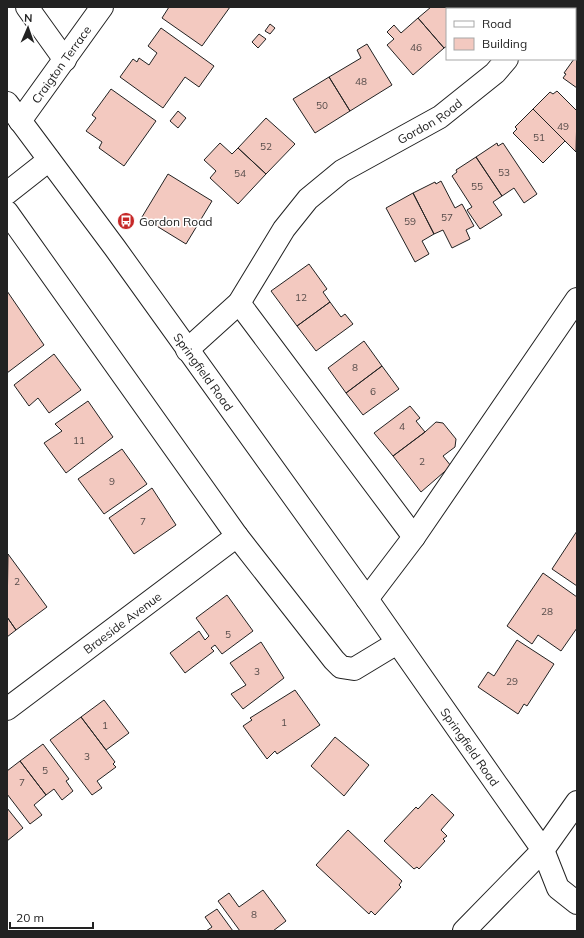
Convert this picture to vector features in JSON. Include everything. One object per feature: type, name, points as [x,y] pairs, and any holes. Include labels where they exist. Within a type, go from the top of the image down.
[{"type":"street","points":[[27,7],[64,60]]},
{"type":"street","name":"Craigton Terrace","points":[[20,121],[102,7]]},
{"type":"street","name":"Gordon Road","points":[[187,350],[239,303],[284,229],[308,200],[342,171],[440,117],[495,73],[506,60]]},
{"type":"street","name":"Springfield Road","points":[[7,103],[115,248],[367,599],[544,850],[558,888],[577,903]]},
{"type":"street","points":[[7,193],[49,160]]},
{"type":"street","points":[[7,212],[237,536],[341,668],[354,669],[397,643]]},
{"type":"street","points":[[367,599],[414,536],[577,299]]},
{"type":"street","points":[[239,303],[414,536]]},
{"type":"street","name":"Braeside Avenue","points":[[7,709],[237,536]]},
{"type":"street","points":[[464,931],[544,850],[577,802]]},
{"type":"building","points":[[169,7],[230,7],[202,46],[162,18]]},
{"type":"building","points":[[431,7],[462,8],[446,8],[446,47],[444,48],[418,18]]},
{"type":"building","points":[[418,18],[444,48],[413,75],[387,45],[394,39],[387,32],[394,25],[401,33]]},
{"type":"building","points":[[270,24],[275,28],[270,34],[265,31]]},
{"type":"building","points":[[161,28],[214,66],[199,87],[185,77],[163,108],[120,77],[133,59],[137,62],[139,58],[149,65],[157,53],[148,46]]},
{"type":"building","points":[[259,34],[266,39],[258,48],[252,42]]},
{"type":"building","points":[[367,44],[392,85],[350,111],[329,77],[361,58],[357,50]]},
{"type":"building","points":[[577,54],[577,88],[563,78],[566,74],[564,73],[573,60],[576,60]]},
{"type":"building","points":[[329,77],[350,111],[315,133],[293,99]]},
{"type":"building","points":[[111,89],[156,121],[124,166],[99,148],[102,142],[86,131],[96,118],[92,115]]},
{"type":"building","points":[[557,91],[577,111],[576,152],[533,109],[550,92],[553,94]]},
{"type":"building","points":[[533,109],[565,141],[543,163],[513,133],[517,129],[515,127]]},
{"type":"building","points":[[178,111],[186,118],[178,128],[170,121]]},
{"type":"building","points":[[266,118],[295,144],[266,174],[238,148]]},
{"type":"building","points":[[220,143],[232,154],[238,148],[266,174],[238,204],[210,178],[216,171],[204,160]]},
{"type":"building","points":[[497,143],[498,146],[503,143],[537,194],[524,203],[514,188],[502,196],[476,157]]},
{"type":"building","points":[[476,157],[502,196],[493,202],[502,215],[480,229],[467,210],[472,207],[452,176],[457,172],[456,170]]},
{"type":"building","points":[[168,174],[212,201],[186,244],[142,217]]},
{"type":"building","points":[[441,181],[455,208],[462,204],[474,226],[466,230],[470,239],[452,248],[443,230],[434,234],[413,193],[435,182],[436,184]]},
{"type":"building","points":[[413,193],[434,234],[422,241],[429,254],[415,262],[386,208]]},
{"type":"building","points":[[309,264],[327,289],[323,292],[330,302],[297,326],[271,291]]},
{"type":"building","points":[[7,291],[44,345],[7,373]]},
{"type":"building","points":[[330,302],[341,317],[345,314],[353,324],[316,351],[297,326]]},
{"type":"building","points":[[364,341],[382,366],[346,393],[328,368]]},
{"type":"building","points":[[54,354],[81,390],[49,413],[38,398],[29,406],[14,385]]},
{"type":"building","points":[[382,366],[399,389],[363,415],[346,393]]},
{"type":"building","points":[[88,401],[113,437],[66,473],[44,443],[62,431],[55,424]]},
{"type":"building","points":[[410,406],[420,418],[416,421],[425,432],[393,456],[374,433]]},
{"type":"building","points":[[436,422],[443,423],[456,439],[455,447],[443,456],[451,466],[421,492],[393,456]]},
{"type":"building","points":[[122,449],[147,484],[104,514],[78,479]]},
{"type":"building","points":[[152,488],[176,525],[134,554],[109,518]]},
{"type":"building","points":[[577,531],[577,586],[552,569]]},
{"type":"building","points":[[8,554],[47,607],[16,630],[7,617]]},
{"type":"building","points":[[543,573],[577,597],[577,628],[561,651],[538,635],[532,644],[507,626]]},
{"type":"building","points":[[227,595],[253,631],[222,654],[215,645],[211,648],[214,651],[185,673],[170,653],[199,631],[205,640],[209,636],[196,618]]},
{"type":"building","points":[[7,617],[16,630],[7,637]]},
{"type":"building","points":[[517,640],[554,664],[527,706],[524,704],[518,714],[478,687],[488,672],[494,676]]},
{"type":"building","points":[[261,642],[284,678],[243,709],[231,694],[246,685],[230,663]]},
{"type":"building","points":[[295,690],[320,725],[277,754],[275,751],[267,759],[243,726],[252,720],[250,718]]},
{"type":"building","points":[[104,700],[129,733],[106,750],[81,717]]},
{"type":"building","points":[[81,717],[115,762],[113,764],[116,767],[97,781],[102,788],[92,795],[50,740]]},
{"type":"building","points":[[335,737],[369,765],[344,796],[311,766]]},
{"type":"building","points":[[43,744],[69,779],[66,781],[73,791],[62,800],[54,789],[46,795],[20,761]]},
{"type":"building","points":[[20,761],[46,795],[34,805],[42,815],[30,824],[7,794],[7,771]]},
{"type":"building","points":[[432,794],[454,815],[441,830],[447,836],[443,839],[445,841],[419,869],[417,867],[414,869],[384,841],[416,807],[418,809]]},
{"type":"building","points":[[7,808],[23,828],[7,841]]},
{"type":"building","points":[[348,830],[402,881],[399,885],[401,887],[375,915],[371,911],[369,914],[316,865]]},
{"type":"building","points":[[263,890],[286,921],[273,931],[240,931],[218,901],[229,893],[239,907]]},
{"type":"building","points":[[217,909],[233,931],[206,931],[212,927],[205,917]]},
{"type":"place","name":"Gordon Road","points":[[126,221]]}]
